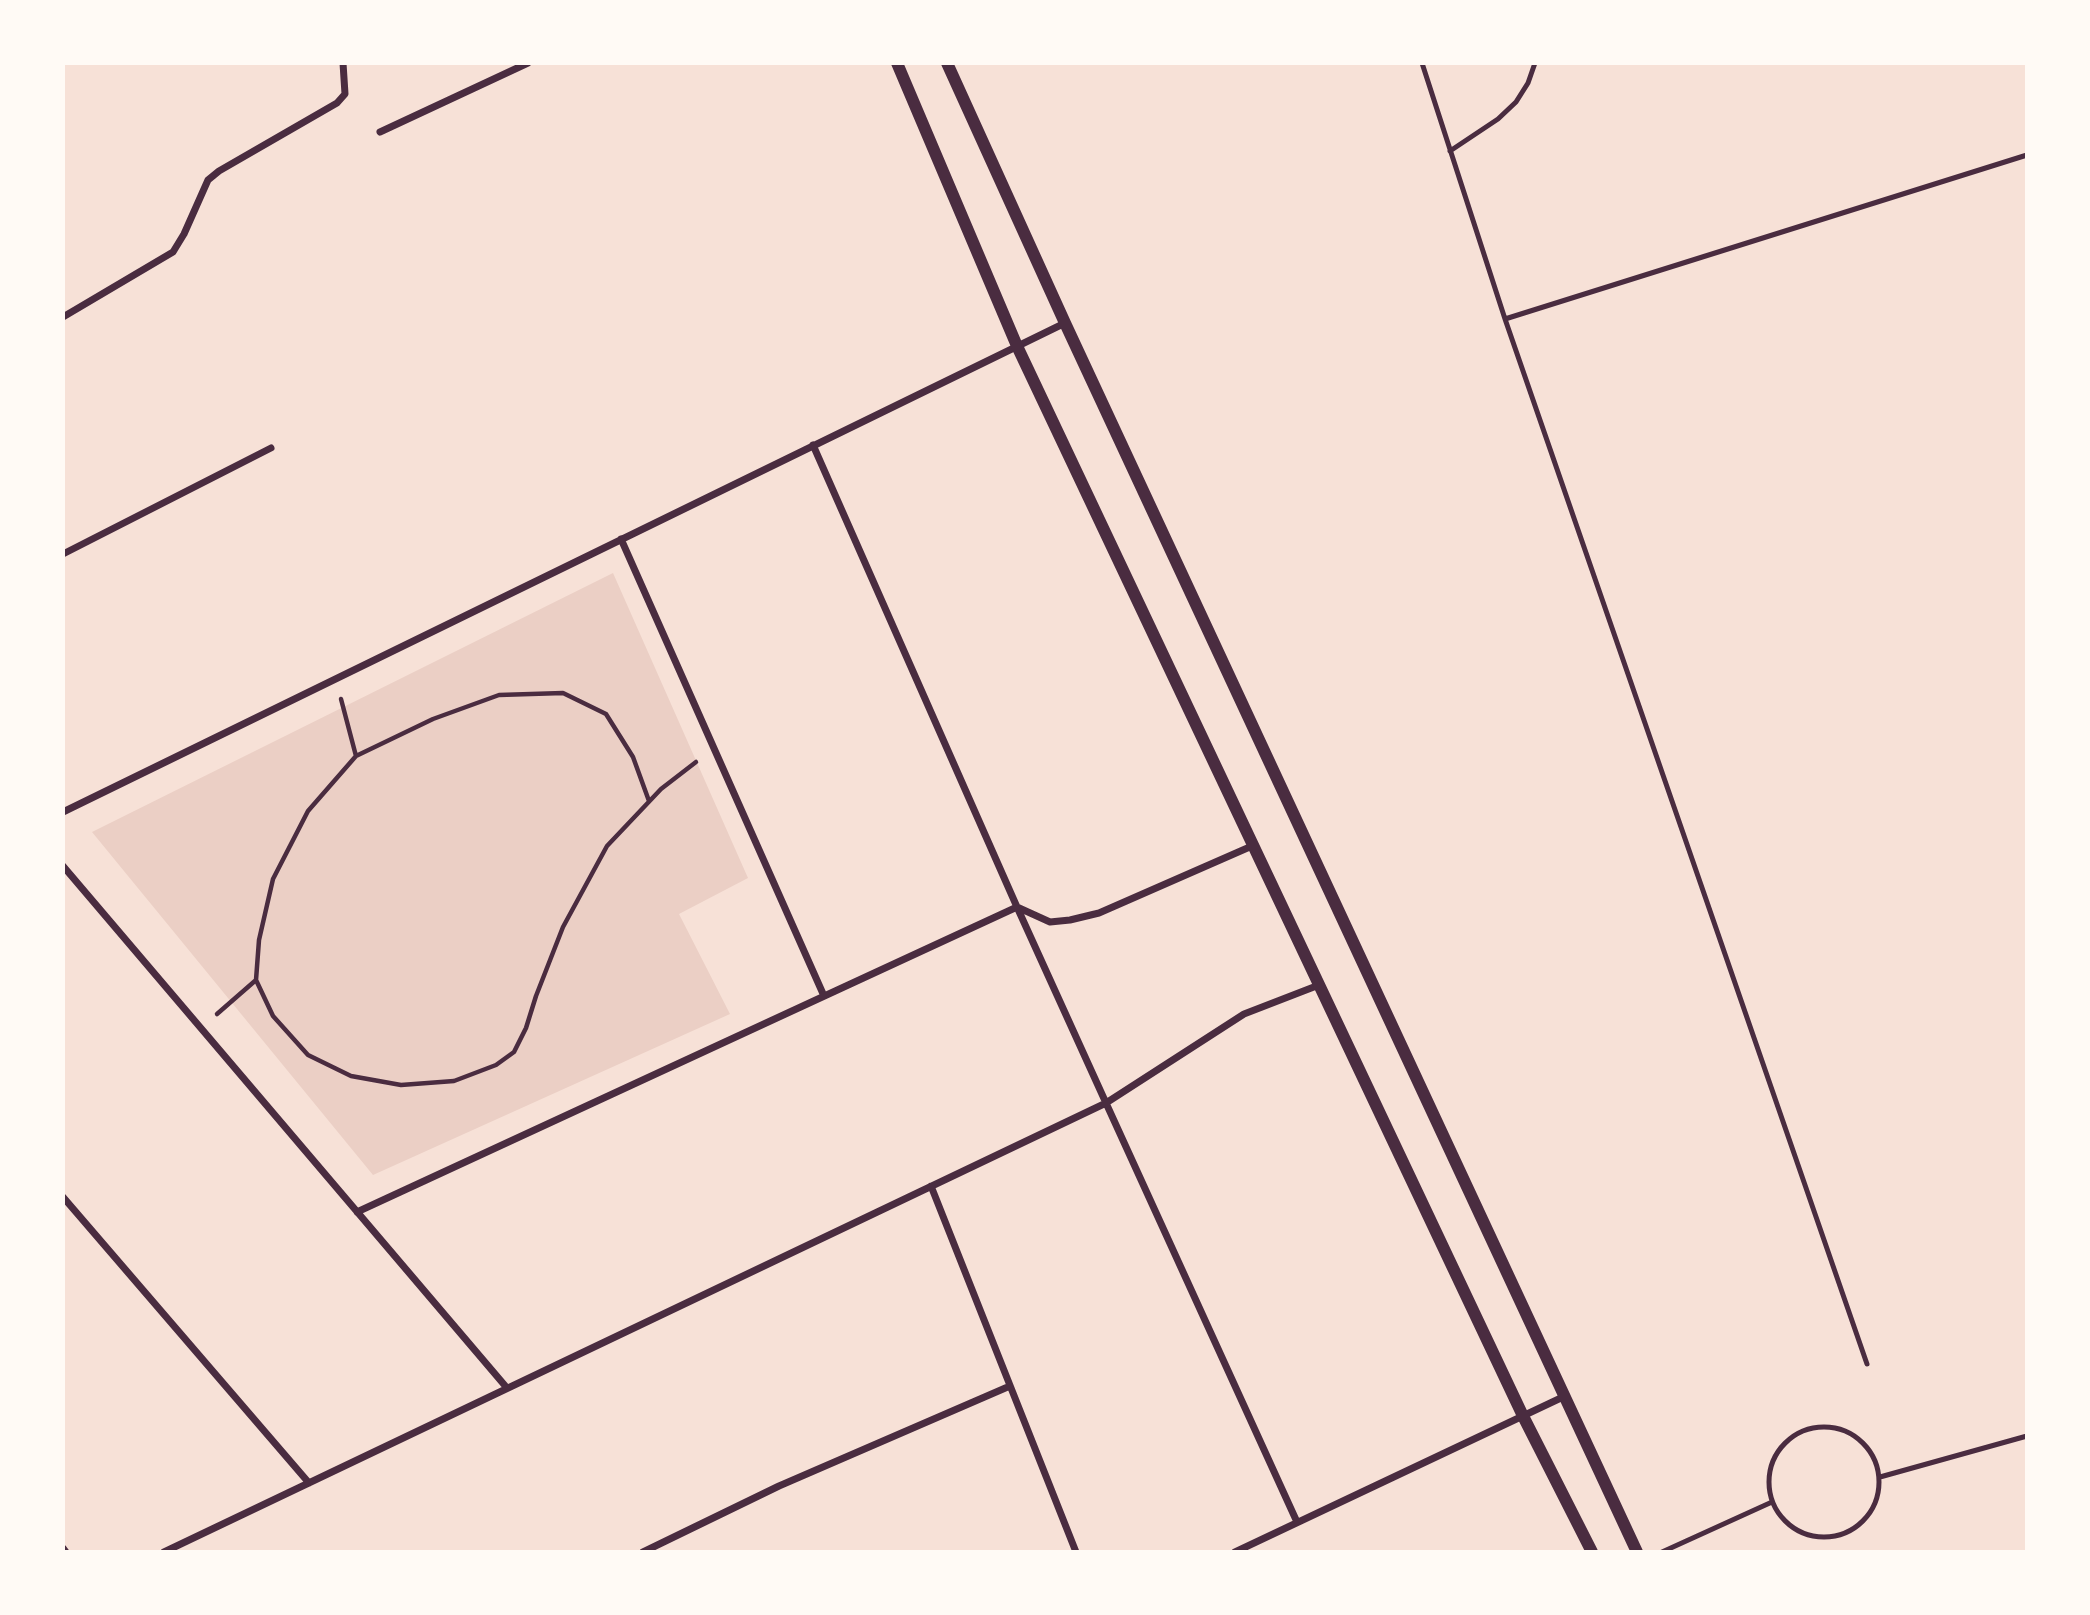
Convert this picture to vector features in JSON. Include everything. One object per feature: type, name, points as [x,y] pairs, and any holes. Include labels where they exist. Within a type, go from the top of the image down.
[{"type":"street","points":[[63,317],[173,252],[208,180],[337,103],[345,94],[343,63]]},
{"type":"street","points":[[380,131],[528,63]]},
{"type":"street","points":[[897,63],[1017,346],[1523,1416],[1592,1552]]},
{"type":"street","points":[[947,63],[1065,323],[1637,1552]]},
{"type":"street","points":[[63,812],[1065,323]]},
{"type":"street","points":[[813,445],[1017,907],[1297,1522]]},
{"type":"street","points":[[63,554],[271,448]]},
{"type":"street","points":[[621,539],[824,996]]},
{"type":"street","points":[[357,1212],[1017,907],[1050,922],[1099,913],[1252,846]]},
{"type":"street","points":[[63,866],[507,1388]]},
{"type":"street","points":[[164,1552],[1106,1103],[1244,1014],[1319,985]]},
{"type":"street","points":[[931,1186],[1076,1552]]},
{"type":"street","points":[[63,1197],[309,1483]]},
{"type":"street","points":[[643,1552],[779,1486],[1010,1386]]},
{"type":"street","points":[[1235,1552],[1563,1397]]},
{"type":"lane","points":[[1422,63],[1505,319],[1867,1364]]},
{"type":"lane","points":[[1450,151],[1498,119],[1516,102],[1528,83],[1535,63]]},
{"type":"lane","points":[[1505,319],[2027,155]]},
{"type":"lane","points":[[1827,1426],[1843,1429],[1856,1436],[1872,1454],[1880,1477],[1874,1508],[1865,1521],[1852,1531],[1821,1538],[1806,1535],[1780,1516],[1772,1502],[1769,1479],[1775,1456],[1784,1443],[1811,1427],[1827,1426]]},
{"type":"lane","points":[[1880,1477],[2027,1436]]},
{"type":"lane","points":[[1662,1552],[1772,1502]]},
{"type":"path","points":[[336,678],[356,756]]},
{"type":"path","points":[[649,801],[633,757],[607,714],[563,693],[499,695],[433,719],[356,756],[308,811],[273,879],[259,940],[256,981],[273,1016],[308,1055],[351,1076],[401,1085],[454,1081],[496,1065],[514,1052],[526,1028],[563,927],[607,846],[661,789],[714,749]]},
{"type":"path","points":[[200,1028],[256,981]]},
{"type":"shaded area","points":[[613,573],[748,878],[679,914],[730,1014],[373,1175],[92,832]]}]
